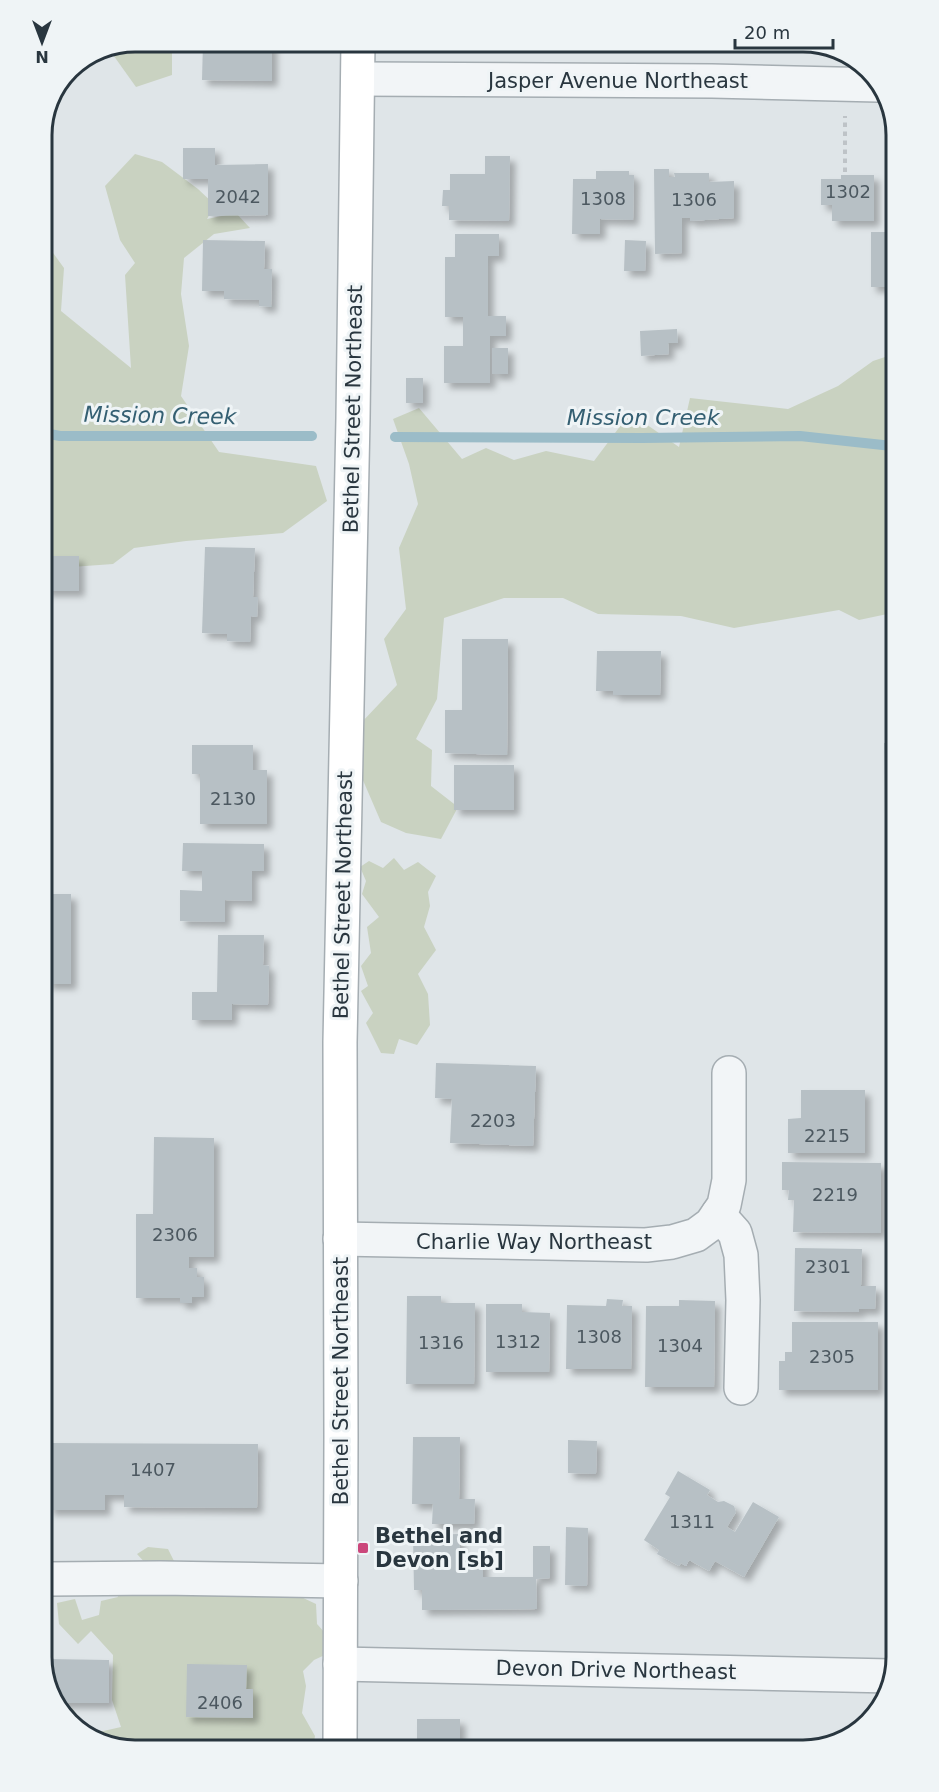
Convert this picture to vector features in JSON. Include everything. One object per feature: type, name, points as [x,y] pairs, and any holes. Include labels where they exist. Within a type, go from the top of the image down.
[{"type":"street","name":"Bethel Street Northeast","points":[[340,1739],[340,1030],[358,52]]},
{"type":"street","name":"Jasper Avenue Northeast","points":[[358,79],[712,81],[869,85]]},
{"type":"street","points":[[729,1073],[729,1180],[723,1205],[718,1214],[735,1233],[741,1255],[743,1300],[741,1388]]},
{"type":"street","name":"Charlie Way Northeast","points":[[340,1239],[646,1245],[672,1242],[696,1235],[711,1224],[718,1214]]},
{"type":"street","points":[[52,1579],[341,1581]]},
{"type":"street","name":"Devon Drive Northeast","points":[[340,1664],[884,1676]]},
{"type":"path","points":[[845,109],[845,171]]},
{"type":"green space","points":[[136,52],[172,52],[172,75],[136,87],[114,56]]},
{"type":"green space","points":[[135,154],[162,162],[198,189],[215,205],[207,219],[236,213],[250,228],[214,234],[184,258],[181,294],[189,346],[181,396],[219,452],[316,466],[327,501],[283,533],[134,548],[113,564],[53,568],[53,253],[64,268],[61,311],[131,368],[125,275],[135,263],[120,240],[105,186]]},
{"type":"green space","points":[[886,357],[886,614],[859,620],[839,610],[734,628],[681,616],[598,614],[563,598],[504,598],[444,618],[437,699],[416,739],[432,750],[431,786],[458,807],[441,839],[406,833],[381,822],[362,778],[361,723],[397,685],[384,639],[406,609],[399,548],[418,504],[409,464],[393,419],[419,408],[462,459],[486,448],[514,460],[546,451],[594,461],[630,413],[679,447],[690,398],[788,409],[838,386],[873,361]]},
{"type":"green space","points":[[394,858],[404,870],[418,862],[436,876],[428,892],[430,906],[424,927],[436,950],[418,974],[428,994],[430,1025],[417,1045],[399,1039],[394,1054],[381,1053],[366,1023],[373,1013],[361,991],[368,986],[361,966],[371,953],[367,927],[379,917],[362,894],[366,881],[360,867],[369,861],[383,868]]},
{"type":"green space","points":[[148,1547],[168,1549],[174,1561],[153,1571],[297,1595],[316,1604],[317,1624],[326,1634],[327,1654],[314,1660],[303,1671],[306,1686],[302,1713],[315,1736],[314,1739],[130,1739],[101,1732],[121,1727],[112,1700],[113,1655],[91,1631],[78,1644],[59,1624],[57,1603],[75,1599],[82,1620],[99,1615],[101,1601],[118,1597],[116,1589],[147,1565],[137,1554]]},
{"type":"building","points":[[203,52],[272,52],[272,81],[202,80]]},
{"type":"building","points":[[183,148],[215,148],[215,165],[268,164],[268,215],[208,216],[208,179],[183,179]]},
{"type":"building","points":[[485,156],[510,156],[509,221],[449,220],[449,206],[442,206],[443,190],[450,190],[450,174],[485,174]]},
{"type":"building","points":[[654,169],[669,169],[669,177],[675,177],[674,173],[709,173],[709,182],[734,181],[734,218],[690,221],[690,218],[682,218],[682,253],[655,254]]},
{"type":"building","points":[[596,171],[629,171],[629,175],[634,175],[633,220],[600,219],[600,234],[572,234],[573,179],[596,179]]},
{"type":"building","points":[[841,175],[874,175],[874,221],[832,221],[832,205],[821,205],[821,179],[841,179]]},
{"type":"building","points":[[871,232],[886,232],[886,287],[871,287]]},
{"type":"building","points":[[455,234],[499,234],[499,256],[488,256],[488,316],[506,316],[506,336],[490,336],[490,383],[444,383],[444,346],[463,346],[463,317],[445,317],[445,257],[455,257]]},
{"type":"building","points":[[203,240],[265,241],[264,269],[272,269],[271,307],[259,306],[259,300],[224,299],[224,291],[202,291]]},
{"type":"building","points":[[625,240],[646,241],[645,271],[624,271]]},
{"type":"building","points":[[677,329],[678,343],[668,343],[669,354],[641,356],[640,331]]},
{"type":"building","points":[[492,348],[508,348],[508,374],[492,374]]},
{"type":"building","points":[[406,378],[423,378],[423,403],[406,403]]},
{"type":"building","points":[[205,547],[255,548],[253,597],[258,597],[257,617],[251,616],[250,642],[227,641],[227,634],[202,633]]},
{"type":"building","points":[[53,556],[79,556],[79,591],[53,591]]},
{"type":"building","points":[[462,639],[508,639],[507,755],[445,753],[445,710],[462,710]]},
{"type":"building","points":[[597,651],[661,651],[660,695],[613,695],[613,691],[596,691]]},
{"type":"building","points":[[884,743],[886,743],[885,808]]},
{"type":"building","points":[[192,745],[253,745],[253,770],[267,770],[267,824],[200,824],[200,774],[192,774]]},
{"type":"building","points":[[454,765],[514,765],[514,810],[454,810]]},
{"type":"building","points":[[183,843],[264,844],[264,871],[252,871],[252,901],[225,900],[225,922],[180,921],[180,890],[202,891],[202,871],[182,871]]},
{"type":"building","points":[[52,894],[71,894],[71,984],[52,984]]},
{"type":"building","points":[[218,935],[264,935],[263,965],[269,966],[268,1005],[232,1004],[232,1020],[192,1020],[192,992],[217,992]]},
{"type":"building","points":[[436,1063],[536,1066],[533,1146],[450,1143],[452,1099],[435,1098]]},
{"type":"building","points":[[801,1090],[865,1090],[865,1153],[788,1153],[788,1119],[801,1118]]},
{"type":"building","points":[[154,1137],[214,1138],[214,1257],[189,1257],[189,1268],[197,1268],[197,1277],[204,1277],[204,1297],[192,1297],[192,1303],[180,1303],[180,1298],[136,1298],[136,1214],[153,1214]]},
{"type":"building","points":[[782,1162],[881,1163],[881,1233],[793,1232],[794,1200],[788,1200],[789,1190],[782,1190]]},
{"type":"building","points":[[795,1248],[862,1249],[861,1286],[876,1286],[875,1309],[859,1309],[859,1312],[794,1311]]},
{"type":"building","points":[[407,1296],[441,1296],[441,1303],[475,1303],[474,1384],[406,1384]]},
{"type":"building","points":[[607,1299],[623,1300],[622,1306],[632,1306],[631,1369],[566,1369],[567,1305],[606,1306]]},
{"type":"building","points":[[679,1300],[715,1301],[714,1387],[645,1387],[646,1306],[679,1306]]},
{"type":"building","points":[[486,1304],[522,1304],[522,1312],[550,1313],[549,1372],[486,1372]]},
{"type":"building","points":[[792,1322],[878,1322],[878,1390],[779,1390],[779,1361],[785,1361],[785,1352],[792,1352]]},
{"type":"building","points":[[413,1437],[460,1437],[459,1499],[475,1499],[474,1524],[432,1524],[433,1504],[412,1504]]},
{"type":"building","points":[[568,1440],[597,1441],[596,1474],[568,1473]]},
{"type":"building","points":[[52,1443],[258,1444],[257,1508],[124,1507],[124,1495],[105,1495],[105,1510],[52,1510]]},
{"type":"building","points":[[678,1471],[710,1490],[707,1495],[718,1502],[724,1501],[734,1506],[736,1512],[727,1527],[735,1532],[753,1502],[779,1517],[744,1577],[715,1561],[709,1571],[689,1560],[686,1566],[681,1563],[679,1566],[657,1554],[659,1550],[644,1540],[670,1497],[665,1494]]},
{"type":"building","points":[[566,1527],[588,1528],[587,1586],[565,1585]]},
{"type":"building","points":[[459,1534],[460,1557],[483,1556],[483,1577],[533,1577],[533,1546],[550,1546],[550,1578],[536,1579],[537,1609],[422,1610],[422,1590],[414,1590],[413,1535]]},
{"type":"building","points":[[52,1659],[109,1660],[109,1703],[67,1703],[59,1688]]},
{"type":"building","points":[[187,1664],[247,1665],[246,1689],[253,1689],[253,1718],[186,1717]]},
{"type":"building","points":[[417,1719],[460,1719],[460,1739],[417,1739]]},
{"type":"waterway","name":"Mission Creek","points":[[53,435],[312,436]]},
{"type":"waterway","name":"Mission Creek","points":[[395,437],[800,436],[886,445]]},
{"type":"place","name":"Bethel and Devon [sb]","points":[[363,1548]]}]
